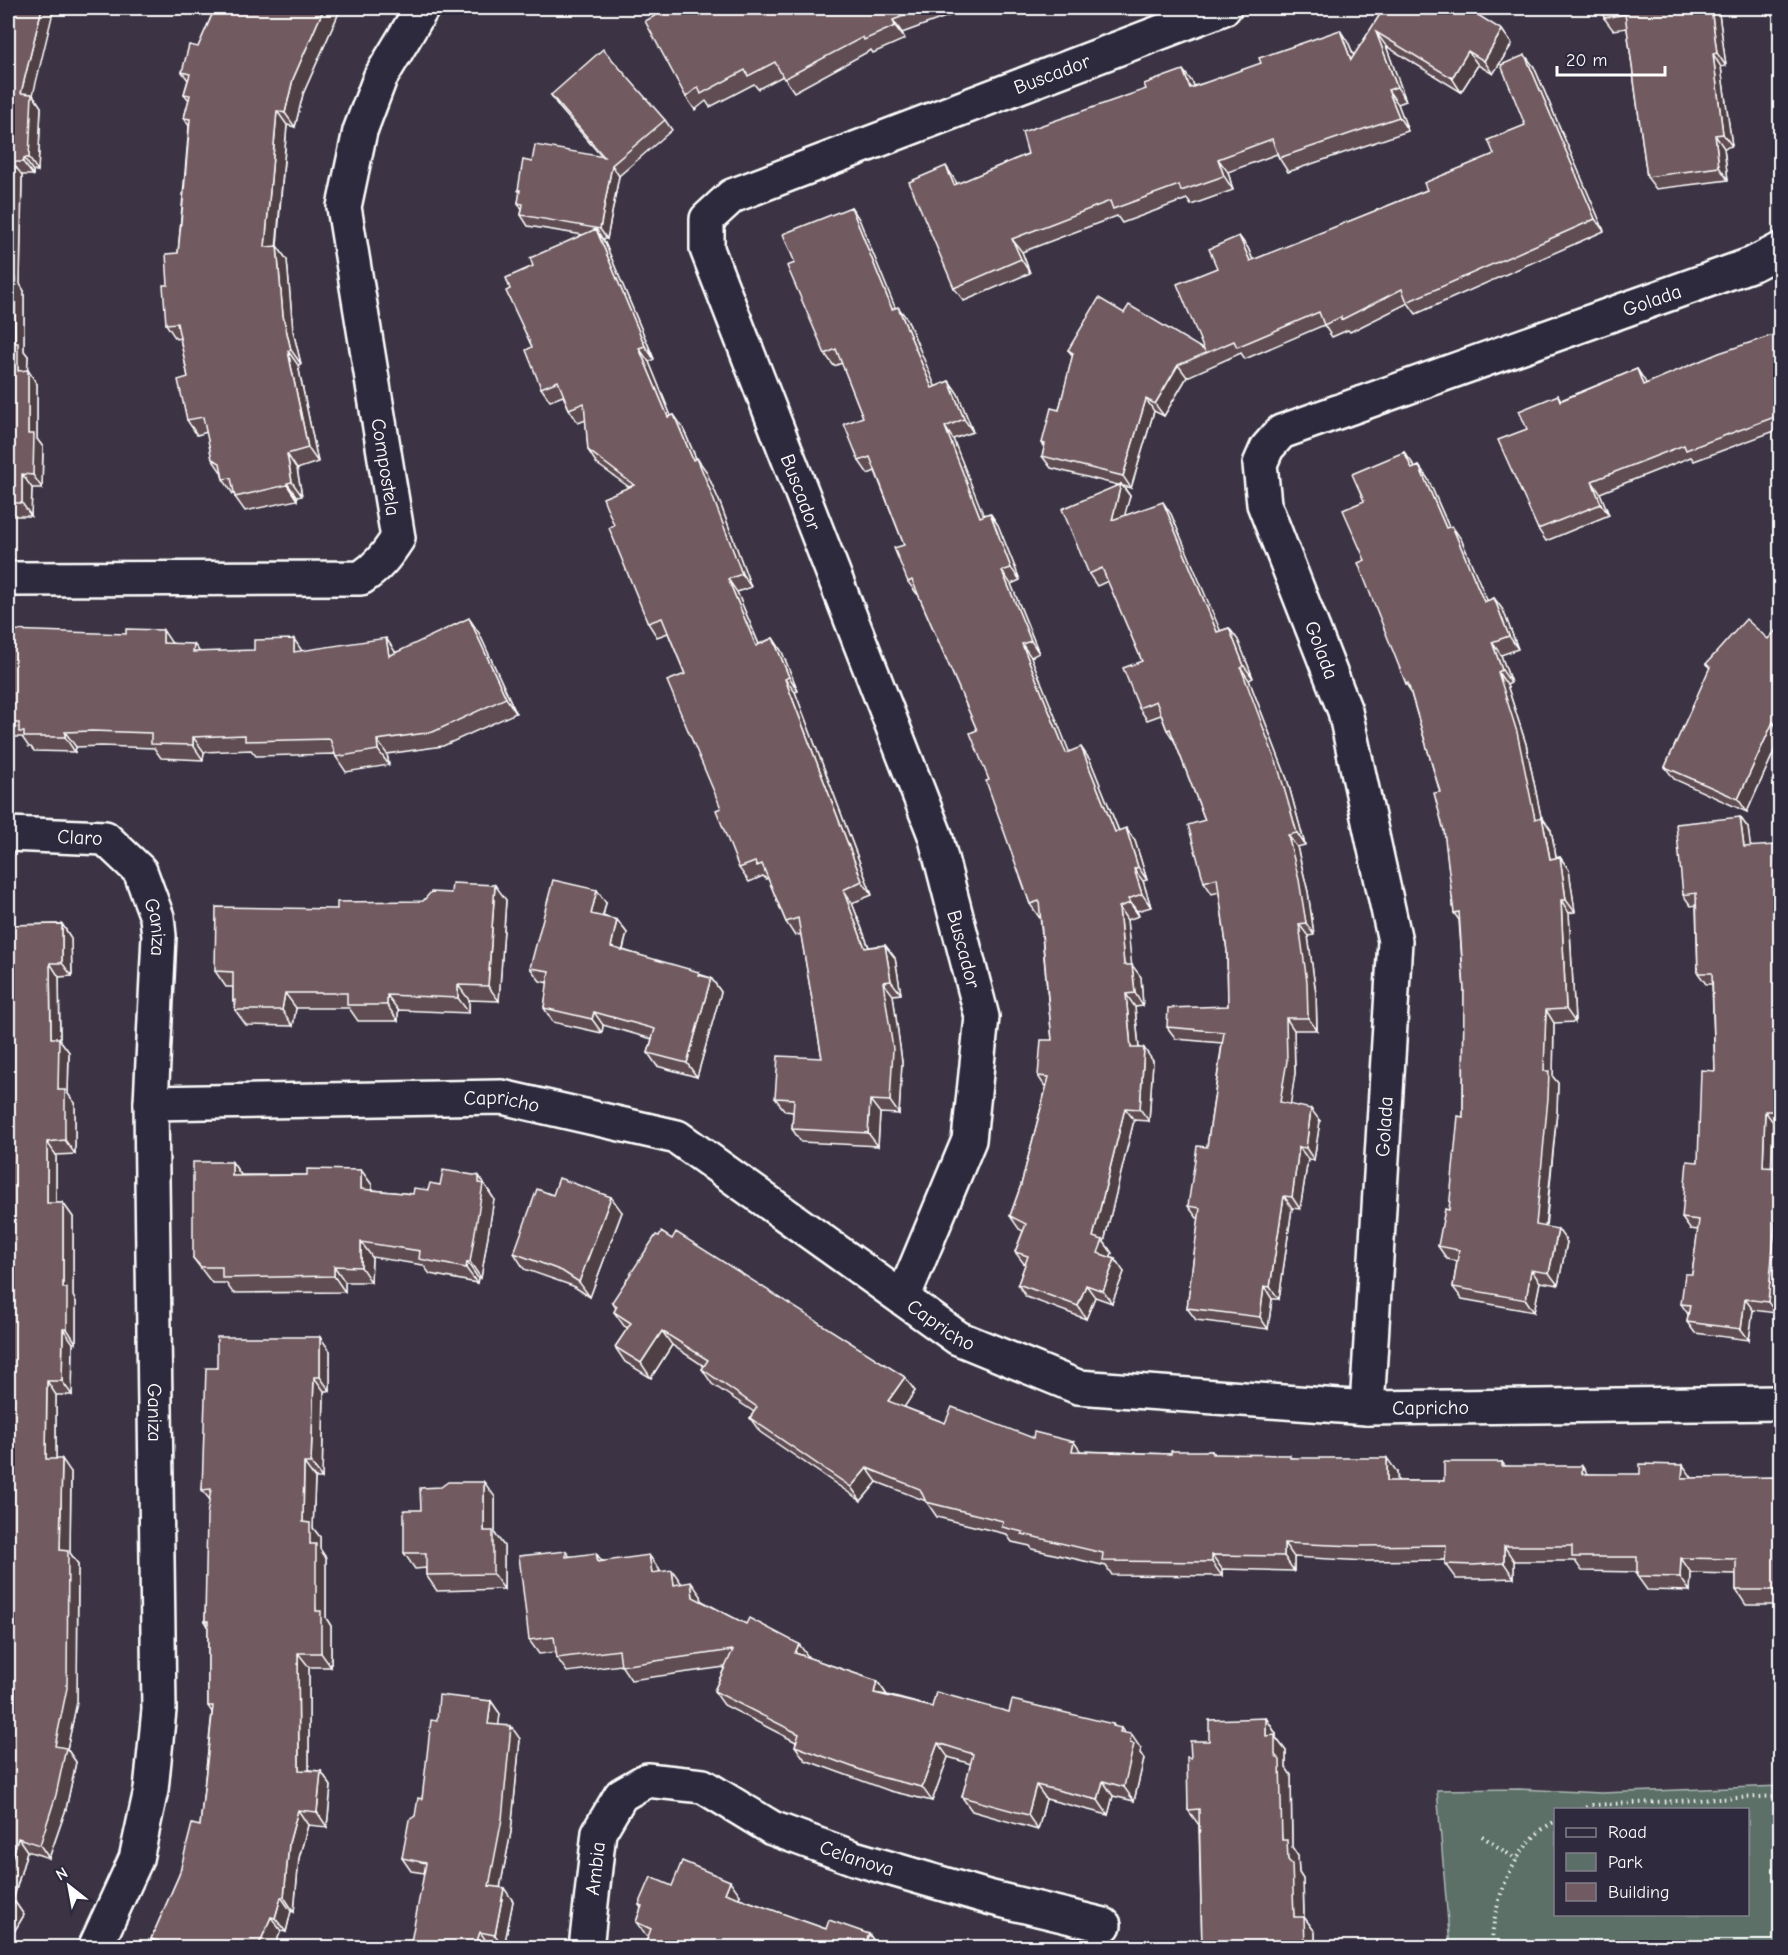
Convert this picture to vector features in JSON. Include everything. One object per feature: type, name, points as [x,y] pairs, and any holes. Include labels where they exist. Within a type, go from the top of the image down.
[{"type":"street","name":"Compostela","points":[[8,579],[360,578],[379,566],[390,551],[398,538],[344,207],[360,131],[380,78],[422,8]]},
{"type":"street","name":"Buscador","points":[[903,1298],[969,1140],[982,1017],[934,835],[707,249],[707,219],[732,196],[1224,8]]},
{"type":"street","name":"Golada","points":[[1367,1408],[1395,941],[1345,711],[1264,504],[1260,464],[1267,448],[1281,432],[1753,264],[1780,250]]},
{"type":"street","name":"Claro","points":[[8,834],[105,838],[140,870]]},
{"type":"street","name":"Ganiza","points":[[95,1947],[136,1859],[151,1790],[159,1710],[151,1103],[159,936],[156,916],[140,870]]},
{"type":"street","name":"Capricho","points":[[151,1103],[502,1097],[677,1137],[958,1338],[1078,1387],[1367,1408],[1780,1403]]},
{"type":"street","name":"Celanova","points":[[621,1795],[647,1780],[703,1786],[772,1828],[854,1858],[988,1898],[1104,1925]]},
{"type":"street","name":"Ambia","points":[[586,1947],[599,1832],[621,1795]]},
{"type":"path","points":[[1583,1808],[1592,1804],[1780,1796]]},
{"type":"path","points":[[1492,1947],[1492,1926],[1501,1887],[1517,1860],[1544,1826],[1554,1822]]},
{"type":"path","points":[[1482,1836],[1517,1860]]},
{"type":"green space","points":[[1780,1786],[1780,1947],[1450,1947],[1437,1790],[1519,1789],[1601,1793]]},
{"type":"building","points":[[8,8],[42,8],[21,93],[32,94],[29,158],[24,158],[23,162],[12,162],[10,278],[15,278],[15,343],[18,343],[18,371],[28,370],[28,434],[34,434],[33,475],[22,474],[22,503],[8,503]]},
{"type":"building","points":[[215,8],[324,8],[293,79],[285,113],[277,111],[265,247],[277,246],[283,316],[291,350],[288,351],[308,448],[287,454],[292,482],[235,497],[231,478],[223,479],[220,463],[212,459],[203,417],[187,420],[178,380],[188,377],[177,323],[166,324],[163,285],[168,285],[166,254],[178,253],[184,191],[190,119],[184,118],[190,95],[184,94],[190,74],[182,72],[189,45],[198,47]]},
{"type":"building","points":[[670,8],[682,8],[685,12],[694,8],[926,8],[893,20],[895,26],[864,40],[863,37],[784,79],[775,62],[748,76],[745,70],[701,94],[698,87],[686,97],[645,21]]},
{"type":"building","points":[[1384,8],[1467,8],[1502,30],[1484,61],[1468,51],[1452,78],[1376,32],[1397,87],[1388,90],[1399,117],[1279,158],[1272,139],[1218,159],[1224,176],[1181,191],[1179,185],[1113,209],[1110,201],[1012,239],[1021,259],[954,288],[909,182],[946,166],[954,185],[1028,154],[1022,132],[1146,89],[1144,84],[1183,70],[1190,88],[1261,63],[1259,58],[1340,30],[1351,60]]},
{"type":"building","points":[[1602,8],[1711,8],[1717,53],[1713,54],[1723,134],[1715,135],[1719,167],[1647,177],[1625,14],[1604,18]]},
{"type":"building","points":[[603,49],[665,120],[612,165],[600,229],[521,215],[523,204],[518,203],[520,190],[518,190],[523,160],[532,162],[535,145],[604,157],[551,95]]},
{"type":"building","points":[[1525,55],[1595,219],[1407,302],[1402,289],[1341,320],[1341,317],[1324,325],[1319,312],[1237,347],[1234,341],[1178,365],[1155,404],[1146,399],[1123,476],[1042,456],[1045,444],[1042,443],[1051,408],[1059,410],[1073,353],[1068,350],[1099,298],[1124,313],[1129,305],[1204,350],[1177,284],[1217,268],[1209,249],[1239,236],[1250,261],[1427,190],[1424,183],[1494,154],[1488,140],[1525,125],[1501,65]]},
{"type":"building","points":[[851,207],[892,309],[898,307],[932,388],[949,381],[964,419],[945,427],[980,517],[990,513],[1011,568],[1002,571],[1031,641],[1022,644],[1066,753],[1081,747],[1115,832],[1126,828],[1138,867],[1134,869],[1142,894],[1128,899],[1130,903],[1119,907],[1124,965],[1132,965],[1135,993],[1126,994],[1131,1048],[1144,1048],[1140,1109],[1125,1108],[1093,1237],[1103,1240],[1098,1253],[1115,1259],[1103,1291],[1086,1285],[1078,1306],[1018,1284],[1028,1256],[1015,1252],[1026,1224],[1010,1216],[1021,1185],[1049,1077],[1038,1076],[1041,1040],[1052,1040],[1039,901],[1030,904],[986,781],[989,780],[970,733],[977,730],[912,580],[908,582],[894,548],[904,545],[870,457],[859,461],[844,424],[863,417],[836,349],[825,354],[787,266],[795,263],[783,234]]},
{"type":"building","points":[[596,229],[645,346],[639,348],[668,417],[674,415],[693,460],[697,458],[710,490],[742,574],[728,579],[756,646],[773,638],[789,677],[785,679],[862,881],[843,890],[865,948],[885,945],[891,981],[883,982],[893,1049],[890,1101],[870,1100],[868,1133],[792,1129],[794,1099],[775,1098],[778,1056],[822,1058],[798,918],[786,922],[762,864],[757,866],[755,862],[739,868],[716,810],[721,808],[667,681],[685,674],[662,618],[648,623],[609,528],[614,525],[603,498],[634,485],[588,450],[584,403],[569,409],[558,381],[541,388],[526,350],[532,347],[506,291],[510,289],[506,278],[533,266],[530,258]]},
{"type":"building","points":[[1780,326],[1780,415],[1686,450],[1684,445],[1592,481],[1601,504],[1538,529],[1498,440],[1527,429],[1519,411],[1558,395],[1560,401],[1637,369],[1643,385],[1719,353],[1779,333],[1776,327]]},
{"type":"building","points":[[1404,452],[1412,469],[1419,466],[1446,528],[1452,526],[1484,602],[1494,598],[1509,636],[1492,642],[1502,670],[1498,672],[1517,732],[1535,819],[1542,817],[1550,859],[1560,857],[1566,900],[1561,900],[1566,1009],[1546,1010],[1544,1071],[1549,1071],[1548,1098],[1536,1225],[1558,1229],[1549,1273],[1531,1270],[1526,1300],[1453,1287],[1459,1250],[1438,1246],[1445,1209],[1449,1210],[1458,1116],[1463,1117],[1464,989],[1459,912],[1454,913],[1444,831],[1434,793],[1440,792],[1408,683],[1406,684],[1358,563],[1365,560],[1343,510],[1364,501],[1352,474]]},
{"type":"building","points":[[1121,484],[1112,520],[1163,502],[1217,632],[1229,628],[1244,666],[1241,668],[1278,767],[1297,833],[1288,835],[1306,923],[1299,924],[1307,982],[1308,1018],[1286,1018],[1287,1061],[1280,1102],[1311,1109],[1306,1148],[1299,1147],[1292,1197],[1284,1196],[1270,1287],[1264,1286],[1260,1317],[1187,1308],[1200,1208],[1188,1206],[1197,1146],[1207,1147],[1224,1032],[1167,1027],[1168,1008],[1228,1006],[1227,951],[1217,878],[1204,882],[1188,825],[1205,820],[1170,729],[1167,730],[1156,701],[1139,708],[1123,668],[1142,661],[1102,568],[1089,574],[1062,509]]},
{"type":"building","points":[[469,618],[506,698],[433,732],[377,740],[378,750],[336,757],[330,739],[245,741],[245,735],[193,737],[193,745],[151,744],[151,733],[92,731],[65,732],[65,737],[24,737],[24,732],[19,732],[19,723],[8,723],[8,630],[126,634],[126,629],[163,630],[163,643],[194,644],[193,652],[254,650],[254,640],[294,639],[294,652],[386,638],[389,656]]},
{"type":"building","points":[[1746,619],[1768,639],[1780,628],[1780,729],[1773,722],[1738,799],[1665,767],[1710,667],[1706,664]]},
{"type":"building","points":[[1740,817],[1744,847],[1775,845],[1780,900],[1780,1111],[1765,1111],[1763,1167],[1780,1168],[1780,1201],[1777,1201],[1768,1302],[1745,1299],[1741,1329],[1687,1322],[1690,1305],[1681,1304],[1685,1274],[1692,1274],[1699,1220],[1682,1218],[1687,1161],[1698,1162],[1701,1070],[1715,1071],[1712,973],[1698,973],[1696,893],[1683,895],[1676,824]]},
{"type":"building","points":[[553,880],[597,890],[591,914],[617,920],[611,947],[699,972],[698,975],[711,978],[687,1063],[648,1053],[655,1029],[594,1012],[592,1019],[544,1008],[549,971],[530,968]]},
{"type":"building","points":[[452,883],[495,885],[488,986],[458,985],[458,998],[387,995],[387,1005],[347,1005],[347,993],[285,993],[282,1010],[235,1010],[233,972],[215,971],[216,907],[337,909],[337,902],[423,901],[431,892],[451,893]]},
{"type":"building","points":[[62,924],[62,963],[50,963],[51,1038],[59,1038],[58,1090],[65,1090],[65,1140],[47,1142],[47,1203],[63,1203],[63,1288],[67,1288],[67,1329],[63,1329],[62,1381],[47,1381],[46,1459],[62,1459],[60,1550],[68,1551],[67,1688],[55,1746],[66,1748],[56,1795],[40,1845],[18,1838],[8,1872],[8,925]]},
{"type":"building","points":[[193,1162],[232,1162],[232,1176],[307,1175],[307,1169],[361,1170],[361,1189],[413,1194],[414,1188],[428,1190],[430,1183],[440,1185],[443,1170],[479,1176],[479,1183],[483,1184],[470,1262],[467,1262],[466,1268],[419,1259],[420,1251],[361,1242],[361,1267],[334,1266],[334,1276],[222,1278],[222,1267],[201,1267],[193,1258]]},
{"type":"building","points":[[559,1178],[611,1197],[579,1282],[562,1271],[514,1253],[537,1189],[553,1195]]},
{"type":"building","points":[[661,1232],[672,1239],[676,1232],[905,1377],[888,1401],[945,1423],[952,1407],[1033,1438],[1034,1432],[1074,1442],[1072,1451],[1171,1454],[1171,1451],[1212,1451],[1212,1454],[1290,1455],[1290,1458],[1387,1458],[1387,1481],[1444,1481],[1444,1462],[1502,1462],[1502,1466],[1582,1466],[1582,1474],[1640,1474],[1640,1464],[1683,1465],[1682,1478],[1780,1477],[1780,1590],[1736,1590],[1736,1559],[1681,1558],[1680,1577],[1637,1576],[1637,1557],[1572,1557],[1572,1546],[1504,1546],[1504,1563],[1473,1565],[1445,1564],[1446,1545],[1356,1546],[1284,1543],[1284,1556],[1212,1555],[1212,1562],[1102,1561],[1103,1553],[1022,1534],[1023,1532],[1002,1527],[1003,1521],[926,1502],[920,1489],[867,1468],[851,1487],[750,1418],[757,1407],[702,1369],[708,1360],[662,1331],[641,1363],[615,1347],[631,1323],[614,1312],[617,1306],[612,1302],[656,1235],[659,1236]]},
{"type":"building","points":[[217,1337],[320,1337],[320,1377],[314,1377],[311,1463],[304,1463],[303,1522],[310,1523],[310,1544],[316,1544],[316,1611],[321,1611],[321,1653],[298,1653],[299,1770],[321,1771],[317,1812],[298,1810],[289,1843],[284,1897],[281,1897],[275,1918],[271,1917],[258,1947],[154,1947],[158,1941],[151,1939],[179,1875],[192,1824],[200,1826],[213,1706],[208,1706],[208,1621],[205,1621],[207,1515],[211,1489],[202,1490],[206,1368],[217,1368]]},
{"type":"building","points":[[448,1482],[484,1482],[484,1531],[493,1531],[493,1574],[426,1575],[426,1553],[404,1553],[404,1510],[421,1510],[420,1488],[441,1487]]},
{"type":"building","points":[[566,1551],[566,1557],[596,1553],[598,1562],[649,1555],[652,1573],[672,1570],[674,1585],[691,1582],[693,1597],[746,1624],[749,1618],[799,1644],[795,1653],[877,1681],[874,1693],[932,1707],[936,1692],[1009,1712],[1012,1700],[1113,1724],[1121,1728],[1120,1732],[1131,1734],[1130,1743],[1134,1744],[1124,1787],[1103,1781],[1098,1800],[1036,1785],[1028,1815],[962,1797],[973,1754],[938,1743],[922,1787],[880,1777],[795,1746],[799,1734],[714,1691],[733,1650],[621,1666],[619,1650],[557,1658],[554,1637],[529,1640],[519,1556]]},
{"type":"building","points":[[439,1695],[491,1701],[488,1724],[511,1726],[502,1819],[489,1886],[504,1888],[495,1935],[480,1932],[475,1947],[410,1947],[426,1863],[402,1858],[409,1820],[415,1816],[418,1798],[422,1799],[431,1720],[437,1721]]},
{"type":"building","points":[[1266,1718],[1266,1736],[1275,1735],[1275,1755],[1280,1760],[1282,1840],[1287,1840],[1288,1860],[1292,1864],[1294,1917],[1304,1917],[1305,1946],[1202,1947],[1199,1809],[1188,1810],[1187,1757],[1191,1758],[1190,1741],[1209,1741],[1209,1720]]},
{"type":"building","points":[[682,1861],[730,1881],[725,1893],[826,1929],[829,1920],[869,1934],[864,1947],[644,1947],[651,1929],[636,1922],[642,1906],[639,1905],[651,1877],[672,1886]]},
{"type":"building","points":[[8,1898],[15,1902],[8,1913]]}]
